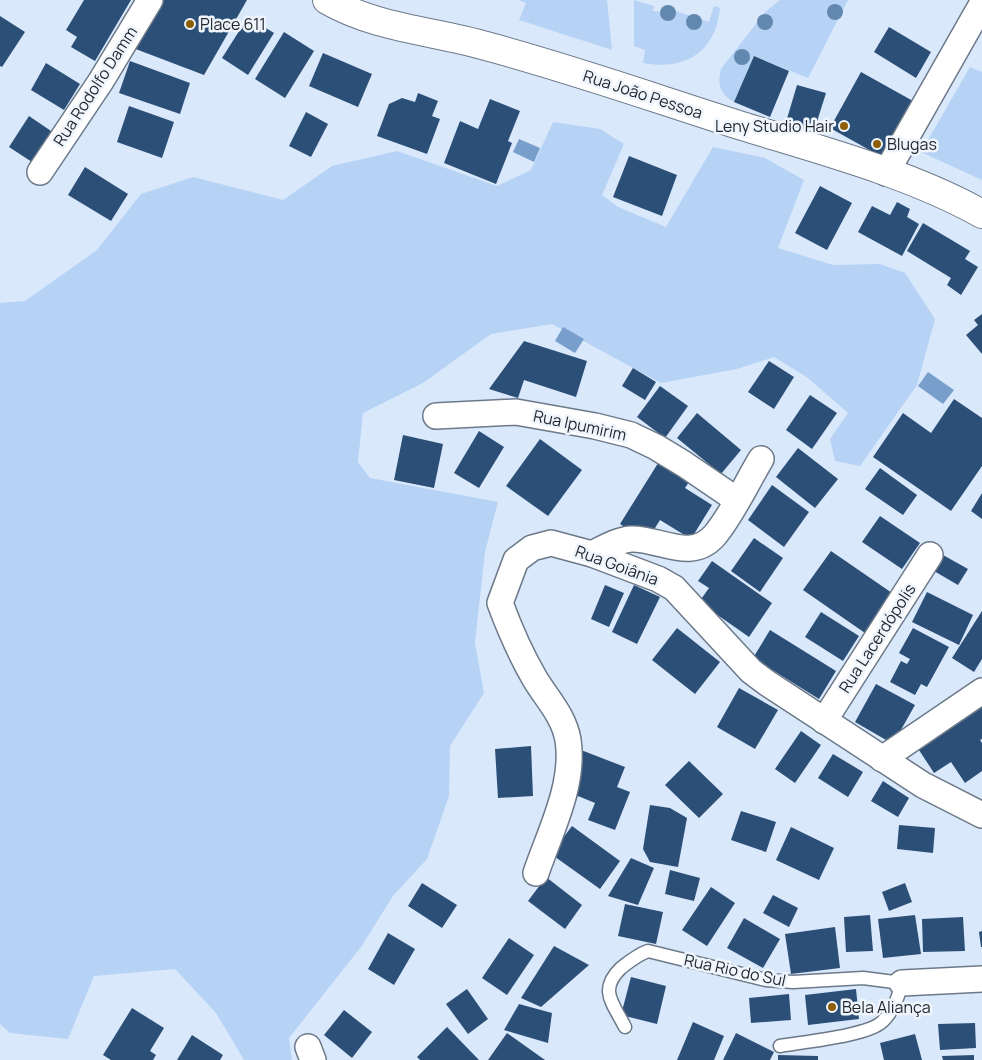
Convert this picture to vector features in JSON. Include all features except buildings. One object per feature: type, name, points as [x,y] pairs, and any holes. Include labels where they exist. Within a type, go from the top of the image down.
[{"type":"main road","name":"Rua João Pessoa","points":[[327,0],[377,20],[486,45],[886,173],[964,204],[982,214]]},
{"type":"street","name":"Rua Rodolfo Damm","points":[[40,172],[101,81],[150,0]]},
{"type":"street","points":[[886,173],[982,4]]},
{"type":"street","name":"Rua Ipumirim","points":[[436,416],[516,412],[595,426],[631,435],[663,451],[736,500]]},
{"type":"street","points":[[592,554],[619,541],[633,539],[683,550],[699,547],[714,536],[761,459]]},
{"type":"street","name":"Rua Goiânia","points":[[536,873],[562,797],[568,766],[568,739],[555,707],[537,682],[514,640],[500,603],[516,560],[532,548],[551,543],[592,554],[658,579],[674,588],[751,671],[882,759],[924,785],[982,815]]},
{"type":"street","name":"Rua Lacerdópolis","points":[[824,721],[930,555]]},
{"type":"street","points":[[882,759],[982,691]]},
{"type":"street","name":"Rua Rio do Sul","points":[[902,983],[982,979]]},
{"type":"lane","name":"Rua Rio do Sul","points":[[625,1027],[608,994],[608,985],[612,977],[629,961],[648,951],[766,980],[794,982],[863,978],[902,983]]},
{"type":"lane","points":[[780,1046],[859,1032],[882,1022],[895,1006],[902,983]]},
{"type":"shaded area","points":[[519,0],[607,0],[612,50],[519,20],[526,3]]},
{"type":"shaded area","points":[[634,0],[654,6],[653,11],[662,12],[664,7],[709,22],[714,6],[720,8],[712,36],[705,47],[685,61],[658,65],[643,63],[645,50],[634,46]]},
{"type":"shaded area","points":[[780,0],[848,0],[808,78],[754,56],[734,102],[721,89],[719,80],[721,69],[765,12]]},
{"type":"shaded area","points":[[970,67],[982,72],[982,180],[921,152]]},
{"type":"shaded area","points":[[553,122],[600,129],[624,144],[602,195],[618,207],[666,227],[713,147],[765,158],[804,180],[778,248],[833,265],[880,264],[905,273],[935,319],[917,385],[860,466],[835,461],[830,439],[848,413],[808,378],[774,357],[737,369],[661,383],[552,324],[491,334],[423,383],[363,413],[358,462],[370,478],[498,502],[485,552],[475,643],[484,693],[450,746],[449,796],[427,859],[393,896],[361,947],[289,1038],[292,1060],[244,1060],[216,1013],[175,969],[94,976],[68,1039],[10,1033],[0,1024],[0,303],[25,301],[97,250],[141,194],[193,177],[283,200],[332,166],[397,151],[497,186],[531,170]]},
{"type":"shaded area","points":[[519,139],[540,148],[534,162],[513,152]]},
{"type":"shaded area","points":[[563,327],[584,339],[575,353],[555,341]]},
{"type":"shaded area","points":[[928,372],[954,390],[943,404],[918,386]]},
{"type":"place","name":"Place 611","points":[[190,24]]},
{"type":"place","name":"Leny Studio Hair","points":[[844,126]]},
{"type":"place","name":"Blugas","points":[[877,144]]},
{"type":"place","name":"Bela Aliança","points":[[832,1007]]}]
